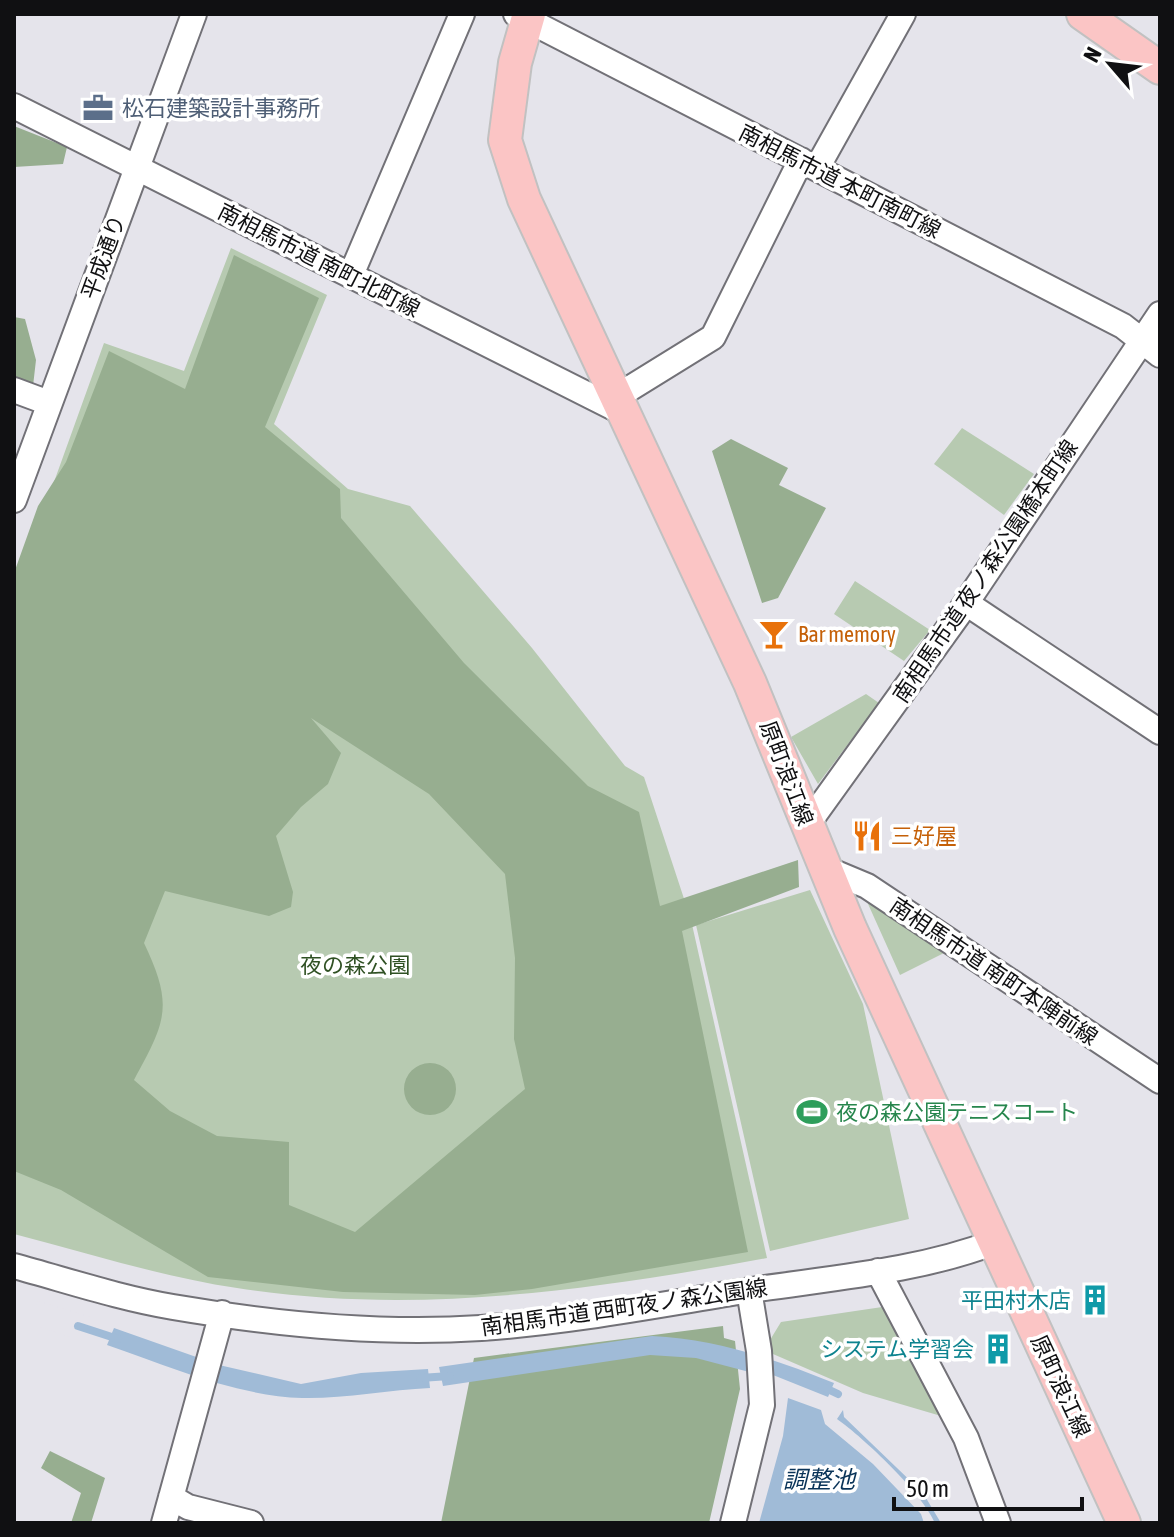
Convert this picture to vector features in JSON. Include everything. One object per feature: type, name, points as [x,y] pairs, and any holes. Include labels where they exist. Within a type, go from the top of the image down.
[{"type":"main road","points":[[1083,14],[1160,68]]},
{"type":"main road","name":"原町浪江線","points":[[524,16],[505,140],[524,199],[750,683],[824,868],[995,1242],[1116,1521]]},
{"type":"street","name":"平成通り","points":[[14,500],[194,14]]},
{"type":"street","points":[[351,275],[462,14]]},
{"type":"street","points":[[620,405],[713,337],[809,164],[903,14]]},
{"type":"street","name":"南相馬市道 本町南町線","points":[[524,16],[1151,347]]},
{"type":"street","name":"南相馬市道 南町北町線","points":[[14,106],[351,275],[620,405]]},
{"type":"street","name":"南相馬市道 夜ノ森公園橋本町線","points":[[807,825],[1151,347],[1160,314]]},
{"type":"street","points":[[14,390],[49,403]]},
{"type":"street","points":[[966,603],[1160,732]]},
{"type":"street","name":"南相馬市道 南町本陣前線","points":[[824,868],[867,886],[1160,1081]]},
{"type":"street","name":"南相馬市道 西町夜ノ森公園線","points":[[14,1266],[173,1307],[394,1330],[479,1328],[552,1321],[878,1271],[965,1253],[995,1242]]},
{"type":"street","points":[[878,1271],[961,1426],[998,1523]]},
{"type":"street","points":[[733,1523],[762,1405],[759,1351],[749,1290]]},
{"type":"street","points":[[164,1523],[222,1313]]},
{"type":"street","points":[[171,1497],[188,1507],[251,1523]]},
{"type":"green space","points":[[14,126],[67,147],[63,164],[14,167]]},
{"type":"green space","name":"夜の森公園","points":[[231,248],[327,295],[274,424],[348,489],[410,506],[532,648],[625,766],[644,777],[691,920],[767,1258],[635,1280],[503,1296],[370,1300],[304,1296],[209,1283],[14,1234],[14,914],[50,493],[104,343],[184,371]]},
{"type":"green space","name":"夜の森公園","points":[[234,255],[319,298],[265,427],[340,489],[341,518],[464,663],[588,786],[639,812],[660,906],[798,860],[799,887],[682,931],[748,1252],[532,1289],[475,1295],[343,1292],[208,1277],[61,1190],[14,1171],[14,573],[38,506],[66,462],[109,351],[185,389]],"holes":[[[311,718],[429,794],[505,874],[515,958],[514,1039],[525,1089],[355,1232],[289,1205],[289,1142],[217,1136],[170,1111],[134,1080],[153,1043],[162,1013],[160,983],[144,943],[165,891],[269,916],[291,907],[293,892],[276,836],[301,807],[328,784],[341,753]]]},
{"type":"green space","points":[[14,317],[25,319],[36,360],[33,386],[14,380]]},
{"type":"green space","points":[[962,428],[1034,474],[1004,515],[934,464]]},
{"type":"green space","points":[[731,439],[788,468],[779,485],[826,508],[778,598],[762,603],[712,451]]},
{"type":"green space","points":[[855,581],[930,630],[904,661],[834,614]]},
{"type":"green space","points":[[866,694],[879,703],[818,784],[791,737]]},
{"type":"green space","name":"夜の森公園テニスコート","points":[[810,890],[863,1004],[909,1219],[770,1251],[696,925]]},
{"type":"green space","points":[[864,895],[950,950],[900,975]]},
{"type":"green space","points":[[430,1063],[448,1071],[456,1089],[448,1107],[430,1115],[412,1107],[404,1089],[412,1071]]},
{"type":"green space","points":[[889,1306],[941,1416],[863,1393],[773,1354],[770,1340],[781,1322]]},
{"type":"green space","points":[[723,1326],[724,1338],[735,1341],[740,1389],[709,1523],[441,1523],[474,1358]]},
{"type":"green space","points":[[50,1451],[105,1478],[91,1523],[71,1523],[81,1493],[41,1468]]},
{"type":"water","points":[[114,1328],[219,1365],[301,1384],[361,1373],[428,1369],[430,1388],[317,1398],[252,1392],[203,1379],[107,1345]]},
{"type":"water","points":[[652,1336],[699,1341],[745,1352],[834,1383],[828,1397],[768,1373],[753,1373],[696,1358],[650,1355],[443,1386],[439,1367]]},
{"type":"water","name":"調整池","points":[[788,1398],[821,1410],[825,1424],[873,1464],[921,1514],[924,1523],[759,1523],[783,1436]]},
{"type":"water","points":[[843,1410],[844,1417],[923,1493],[941,1523],[935,1523],[892,1467],[837,1419]]},
{"type":"pier","points":[[38,1301],[90,1317],[83,1341],[30,1324]]},
{"type":"waterway","points":[[78,1326],[118,1339]]},
{"type":"waterway","points":[[420,1378],[450,1376]]},
{"type":"waterway","points":[[821,1386],[838,1394]]},
{"type":"place","name":"松石建築設計事務所","points":[[98,108]]},
{"type":"place","name":"Bar memory","points":[[774,634]]},
{"type":"place","name":"三好屋","points":[[867,836]]},
{"type":"place","name":"夜の森公園テニスコート","points":[[812,1112]]},
{"type":"place","name":"平田村木店","points":[[1095,1300]]},
{"type":"place","name":"システム学習会","points":[[998,1349]]}]
